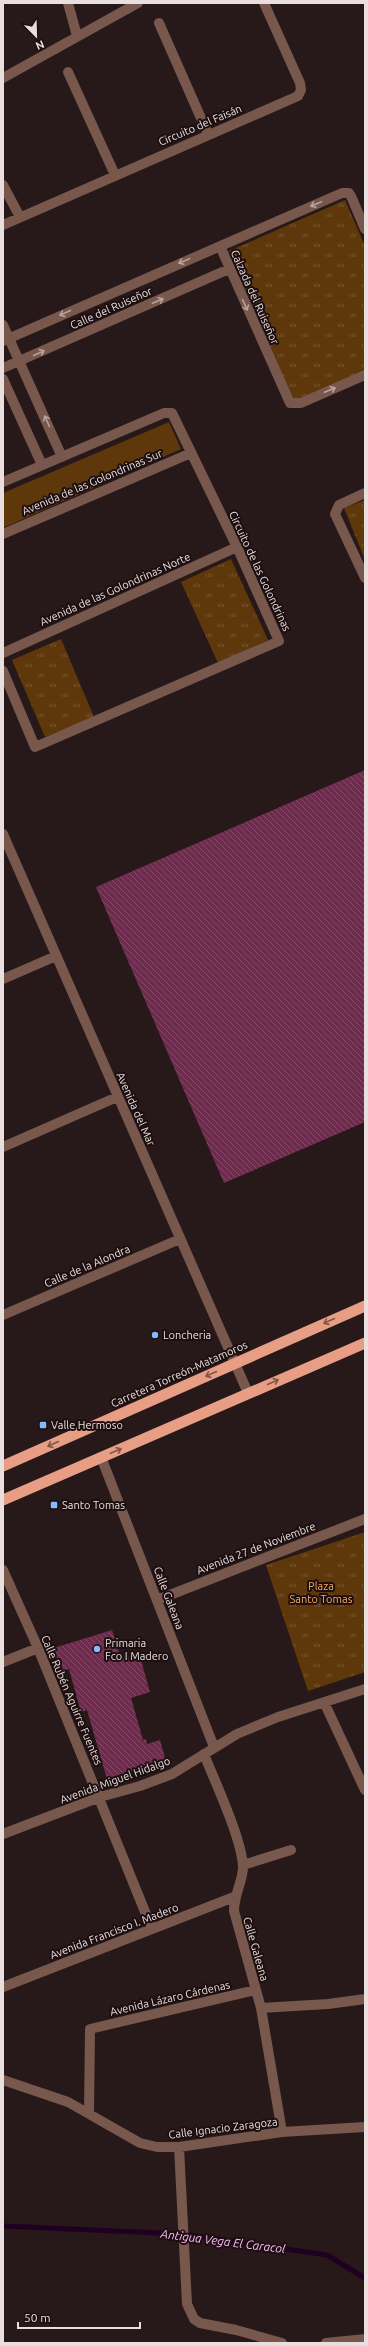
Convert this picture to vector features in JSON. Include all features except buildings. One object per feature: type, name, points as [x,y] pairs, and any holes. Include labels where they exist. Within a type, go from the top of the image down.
[{"type":"highway","name":"Carretera Torreón-Matamoros","points":[[3,1466],[365,1306]]},
{"type":"highway","points":[[3,1500],[365,1343]]},
{"type":"street","points":[[68,3],[77,36]]},
{"type":"street","points":[[3,78],[138,3]]},
{"type":"street","name":"Circuito del Faisán","points":[[3,225],[208,134],[294,99],[301,90],[300,83],[264,3]]},
{"type":"street","points":[[159,22],[208,134]]},
{"type":"street","points":[[68,72],[115,175]]},
{"type":"street","points":[[3,185],[20,217]]},
{"type":"street","name":"Calzada del Ruiseñor","points":[[365,229],[351,196],[346,192],[220,246],[290,403],[301,403],[365,375]]},
{"type":"street","name":"Calle del Ruiseñor","points":[[6,340],[220,246]]},
{"type":"street","name":"Calle del Ruiseñor","points":[[3,368],[230,269]]},
{"type":"street","points":[[3,325],[6,340],[20,361],[62,456]]},
{"type":"street","points":[[3,379],[42,465]]},
{"type":"street","name":"Circuito de las Golondrinas","points":[[3,482],[168,412],[174,416],[236,547],[278,641],[35,747],[3,671]]},
{"type":"street","name":"Avenida de las Golondrinas Sur","points":[[3,534],[191,453]]},
{"type":"street","points":[[365,493],[339,505],[335,514],[365,578]]},
{"type":"street","name":"Avenida de las Golondrinas Norte","points":[[3,652],[236,547]]},
{"type":"street","name":"Avenida del Mar","points":[[3,834],[248,1394]]},
{"type":"street","points":[[3,979],[56,956]]},
{"type":"street","points":[[3,1146],[117,1097]]},
{"type":"street","name":"Calle de la Alondra","points":[[3,1315],[180,1239]]},
{"type":"street","name":"Calle Galeana","points":[[100,1457],[214,1747]]},
{"type":"street","name":"Avenida 27 de Noviembre","points":[[156,1600],[365,1519]]},
{"type":"street","name":"Calle Rubén Aguirre Fuentes","points":[[3,1570],[38,1648],[100,1797],[152,1929]]},
{"type":"street","points":[[3,1662],[38,1648]]},
{"type":"street","name":"Avenida Miguel Hidalgo","points":[[3,1834],[100,1797],[140,1786],[172,1774],[214,1747],[264,1723],[365,1689]]},
{"type":"street","points":[[324,1702],[365,1790]]},
{"type":"street","name":"Calle Galeana","points":[[204,1754],[237,1840],[243,1865],[243,1875],[234,1897],[235,1919],[261,2008],[282,2132]]},
{"type":"street","points":[[243,1865],[292,1850]]},
{"type":"street","name":"Avenida Francisco I. Madero","points":[[4,1984],[234,1897]]},
{"type":"street","name":"Avenida Lázaro Cárdenas","points":[[90,2114],[90,2029],[255,1990]]},
{"type":"street","points":[[261,2008],[328,2004],[365,1999]]},
{"type":"street","name":"Calle Ignacio Zaragoza","points":[[3,2080],[68,2102],[140,2143],[156,2147],[179,2147],[282,2132],[365,2128]]},
{"type":"street","points":[[179,2147],[187,2304],[190,2313],[200,2324],[236,2330],[282,2343]]},
{"type":"street","points":[[326,2343],[365,2339]]},
{"type":"green space","points":[[345,200],[365,246],[365,371],[294,402],[229,251]]},
{"type":"green space","points":[[169,422],[181,449],[3,528],[3,493]]},
{"type":"green space","points":[[365,500],[365,560],[344,508]]},
{"type":"green space","points":[[231,559],[268,640],[218,663],[181,582]]},
{"type":"green space","points":[[61,639],[94,717],[45,737],[12,660]]},
{"type":"green space","name":"Plaza Santo Tomas","points":[[365,1532],[365,1672],[308,1691],[266,1565]]},
{"type":"waterway","name":"Antigua Vega El Caracol","points":[[3,2226],[183,2234],[327,2255],[365,2278]]},
{"type":"place","name":"Loncheria","points":[[155,1335]]},
{"type":"place","name":"Valle Hermoso","points":[[43,1425]]},
{"type":"place","name":"Santo Tomas","points":[[54,1505]]},
{"type":"place","name":"Primaria Fco I Madero","points":[[97,1649]]}]
